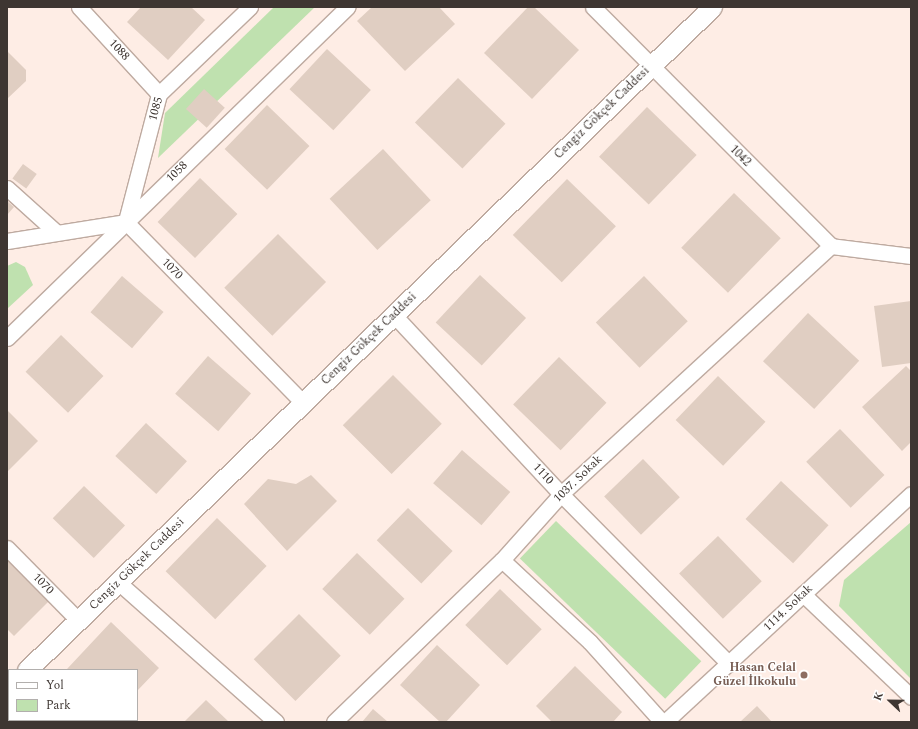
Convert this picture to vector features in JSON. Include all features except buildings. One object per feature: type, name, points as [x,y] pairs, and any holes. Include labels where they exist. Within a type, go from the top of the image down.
[{"type":"street","name":"1088","points":[[78,7],[159,94]]},
{"type":"street","name":"1085","points":[[126,222],[159,94],[250,7]]},
{"type":"street","name":"1058","points":[[7,338],[347,7]]},
{"type":"street","name":"1042","points":[[592,7],[650,67],[831,246]]},
{"type":"street","name":"Cengiz Gökçek Caddesi","points":[[29,669],[712,7]]},
{"type":"street","points":[[7,188],[57,233]]},
{"type":"street","points":[[7,241],[126,222]]},
{"type":"street","name":"1070","points":[[126,222],[303,403]]},
{"type":"street","points":[[831,246],[911,256]]},
{"type":"street","name":"1037. Sokak","points":[[334,722],[502,560],[561,494],[831,246]]},
{"type":"street","name":"1110","points":[[394,315],[561,494],[729,664]]},
{"type":"street","name":"1114. Sokak","points":[[665,722],[911,494]]},
{"type":"street","name":"1070","points":[[7,548],[78,620]]},
{"type":"street","points":[[502,560],[590,642],[662,722]]},
{"type":"street","points":[[118,582],[276,722]]},
{"type":"street","points":[[803,594],[911,697]]},
{"type":"green space","points":[[274,7],[315,7],[158,158],[165,113]]},
{"type":"green space","points":[[16,262],[25,267],[33,285],[7,309],[7,266]]},
{"type":"green space","points":[[556,521],[701,661],[665,699],[520,558]]},
{"type":"green space","points":[[911,522],[911,679],[839,606],[844,580]]},
{"type":"place","name":"Hasan Celal Güzel İlkokulu","points":[[804,675]]}]
